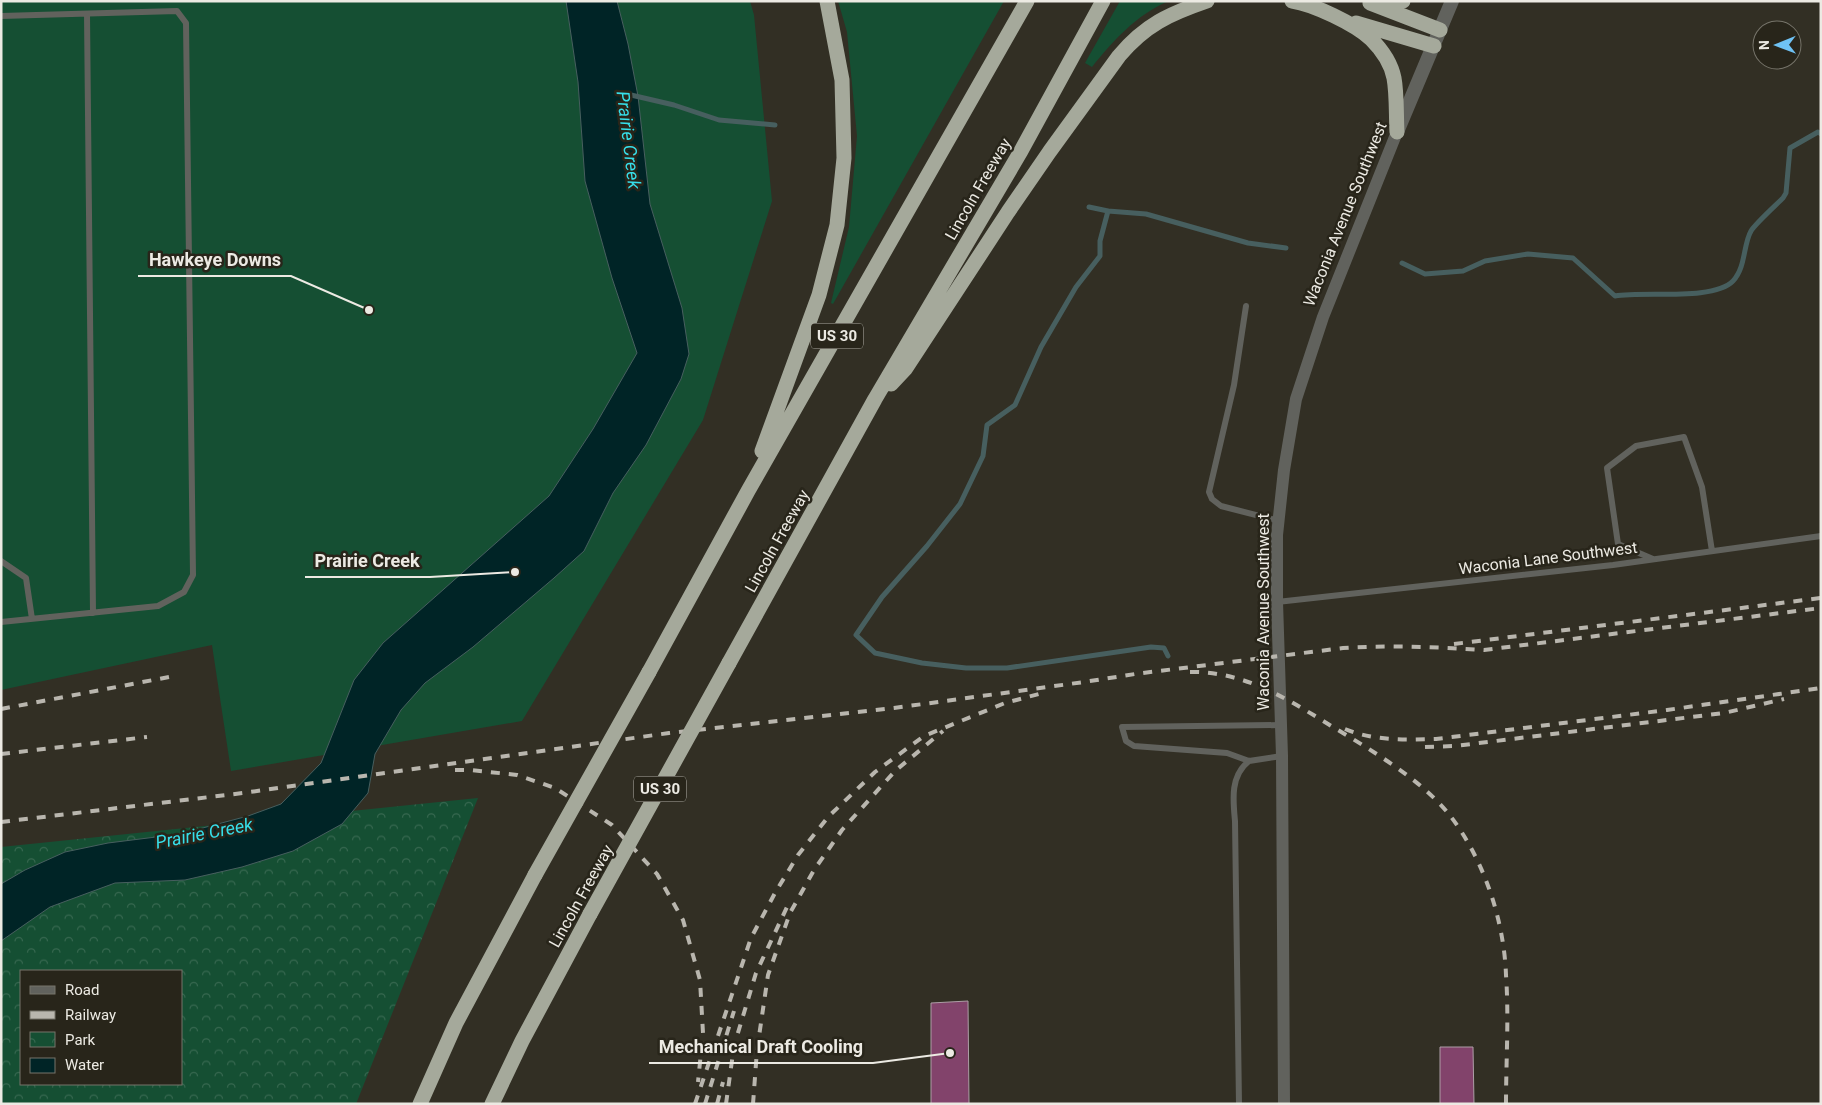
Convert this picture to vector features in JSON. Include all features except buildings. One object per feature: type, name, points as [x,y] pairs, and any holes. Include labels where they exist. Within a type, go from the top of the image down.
[{"type":"highway","points":[[748,491],[819,295],[836,225],[844,158],[842,80],[827,1]]},
{"type":"highway","name":"US 30","points":[[420,1104],[456,1023],[535,875],[748,491],[1027,1]]},
{"type":"highway","name":"Lincoln Freeway","points":[[492,1104],[522,1041],[590,914],[875,399],[1021,151],[1103,1]]},
{"type":"highway","points":[[875,399],[906,368],[1008,212],[1119,56],[1131,42],[1160,20],[1177,11],[1207,1]]},
{"type":"highway","points":[[1292,1],[1306,4],[1338,18],[1434,46]]},
{"type":"highway","points":[[1368,2],[1403,1]]},
{"type":"highway","points":[[1368,2],[1440,30]]},
{"type":"highway","points":[[1338,18],[1370,38],[1389,64],[1394,79],[1397,132]]},
{"type":"street","name":"Waconia Avenue Southwest","points":[[1284,1104],[1282,756],[1277,602],[1279,521],[1284,470],[1296,399],[1322,317],[1452,1]]},
{"type":"lane","points":[[1,16],[177,11],[186,22],[193,575],[184,592],[158,606],[1,622]]},
{"type":"lane","points":[[87,14],[93,613]]},
{"type":"lane","points":[[1246,306],[1234,385],[1209,492],[1212,500],[1221,506],[1279,521]]},
{"type":"lane","points":[[1654,560],[1618,544],[1606,468],[1636,446],[1684,437],[1702,487],[1712,551]]},
{"type":"lane","name":"Waconia Lane Southwest","points":[[1277,602],[1654,560],[1821,536]]},
{"type":"lane","points":[[1,561],[26,578],[32,619]]},
{"type":"lane","points":[[1280,726],[1122,727],[1126,742],[1134,746],[1226,753],[1249,761],[1282,756]]},
{"type":"lane","points":[[1239,1104],[1233,791],[1242,767],[1249,761]]},
{"type":"green space","points":[[1,1],[750,1],[754,15],[772,201],[703,420],[522,721],[231,771],[212,645],[1,690]]},
{"type":"green space","points":[[838,1],[1004,1],[833,304],[831,303],[849,227],[857,136],[847,32]]},
{"type":"green space","points":[[1120,1],[1169,1],[1146,13],[1126,29],[1092,67],[1085,63]]},
{"type":"green space","points":[[478,798],[356,1104],[1,1104],[1,847]]},
{"type":"water","points":[[566,1],[617,1],[638,96],[650,204],[682,308],[689,354],[681,379],[646,445],[613,493],[584,551],[473,647],[425,683],[401,710],[375,754],[368,793],[342,824],[293,851],[242,867],[185,880],[115,883],[50,907],[1,941],[1,884],[25,870],[65,852],[108,843],[180,834],[248,816],[281,804],[321,763],[354,680],[383,643],[549,496],[593,429],[637,353],[612,278],[585,181],[578,82]]},
{"type":"waterway","points":[[631,95],[674,105],[719,120],[775,125]]},
{"type":"waterway","points":[[1402,263],[1425,274],[1463,271],[1485,261],[1528,254],[1573,258],[1615,296],[1695,293],[1724,287],[1733,281],[1740,269],[1751,231],[1786,193],[1790,148],[1818,132],[1821,134]]},
{"type":"waterway","points":[[1089,207],[1108,211],[1146,214],[1248,243],[1286,248]]},
{"type":"waterway","points":[[1108,211],[1100,241],[1100,256],[1076,287],[1041,347],[1015,405],[987,425],[983,456],[960,504],[927,546],[882,597],[856,635],[875,653],[922,663],[966,668],[1007,668],[1151,647],[1164,648],[1168,656]]},
{"type":"railway","points":[[1454,644],[1821,598]]},
{"type":"railway","points":[[1,822],[243,793],[669,733],[894,708],[1135,674],[1343,648],[1414,647],[1484,650],[1821,608]]},
{"type":"railway","points":[[1190,672],[1229,676],[1283,697],[1379,755],[1424,788],[1448,813],[1472,849],[1481,869],[1496,911],[1501,932],[1507,991],[1506,1104]]},
{"type":"railway","points":[[1,709],[169,677]]},
{"type":"railway","points":[[1345,729],[1379,738],[1436,739],[1667,710],[1821,688]]},
{"type":"railway","points":[[695,1104],[751,938],[798,855],[828,817],[875,772],[924,736],[1005,703],[1039,694]]},
{"type":"railway","points":[[1425,747],[1455,746],[1724,713],[1784,699]]},
{"type":"railway","points":[[753,1104],[757,1050],[768,975],[790,913],[814,870],[842,830],[895,771],[943,731]]},
{"type":"railway","points":[[1,754],[147,737]]},
{"type":"railway","points":[[455,770],[517,775],[555,788],[612,825],[657,874],[683,920],[700,980],[703,1033],[698,1082]]},
{"type":"railway","points":[[726,1104],[734,1046],[756,973],[787,907]]},
{"type":"railway","points":[[705,1104],[734,1011]]},
{"type":"railway","points":[[717,1104],[723,1082]]},
{"type":"place","name":"Hawkeye Downs","points":[[369,310]]},
{"type":"place","name":"Prairie Creek","points":[[515,572]]},
{"type":"place","name":"Mechanical Draft Cooling","points":[[950,1053]]}]
